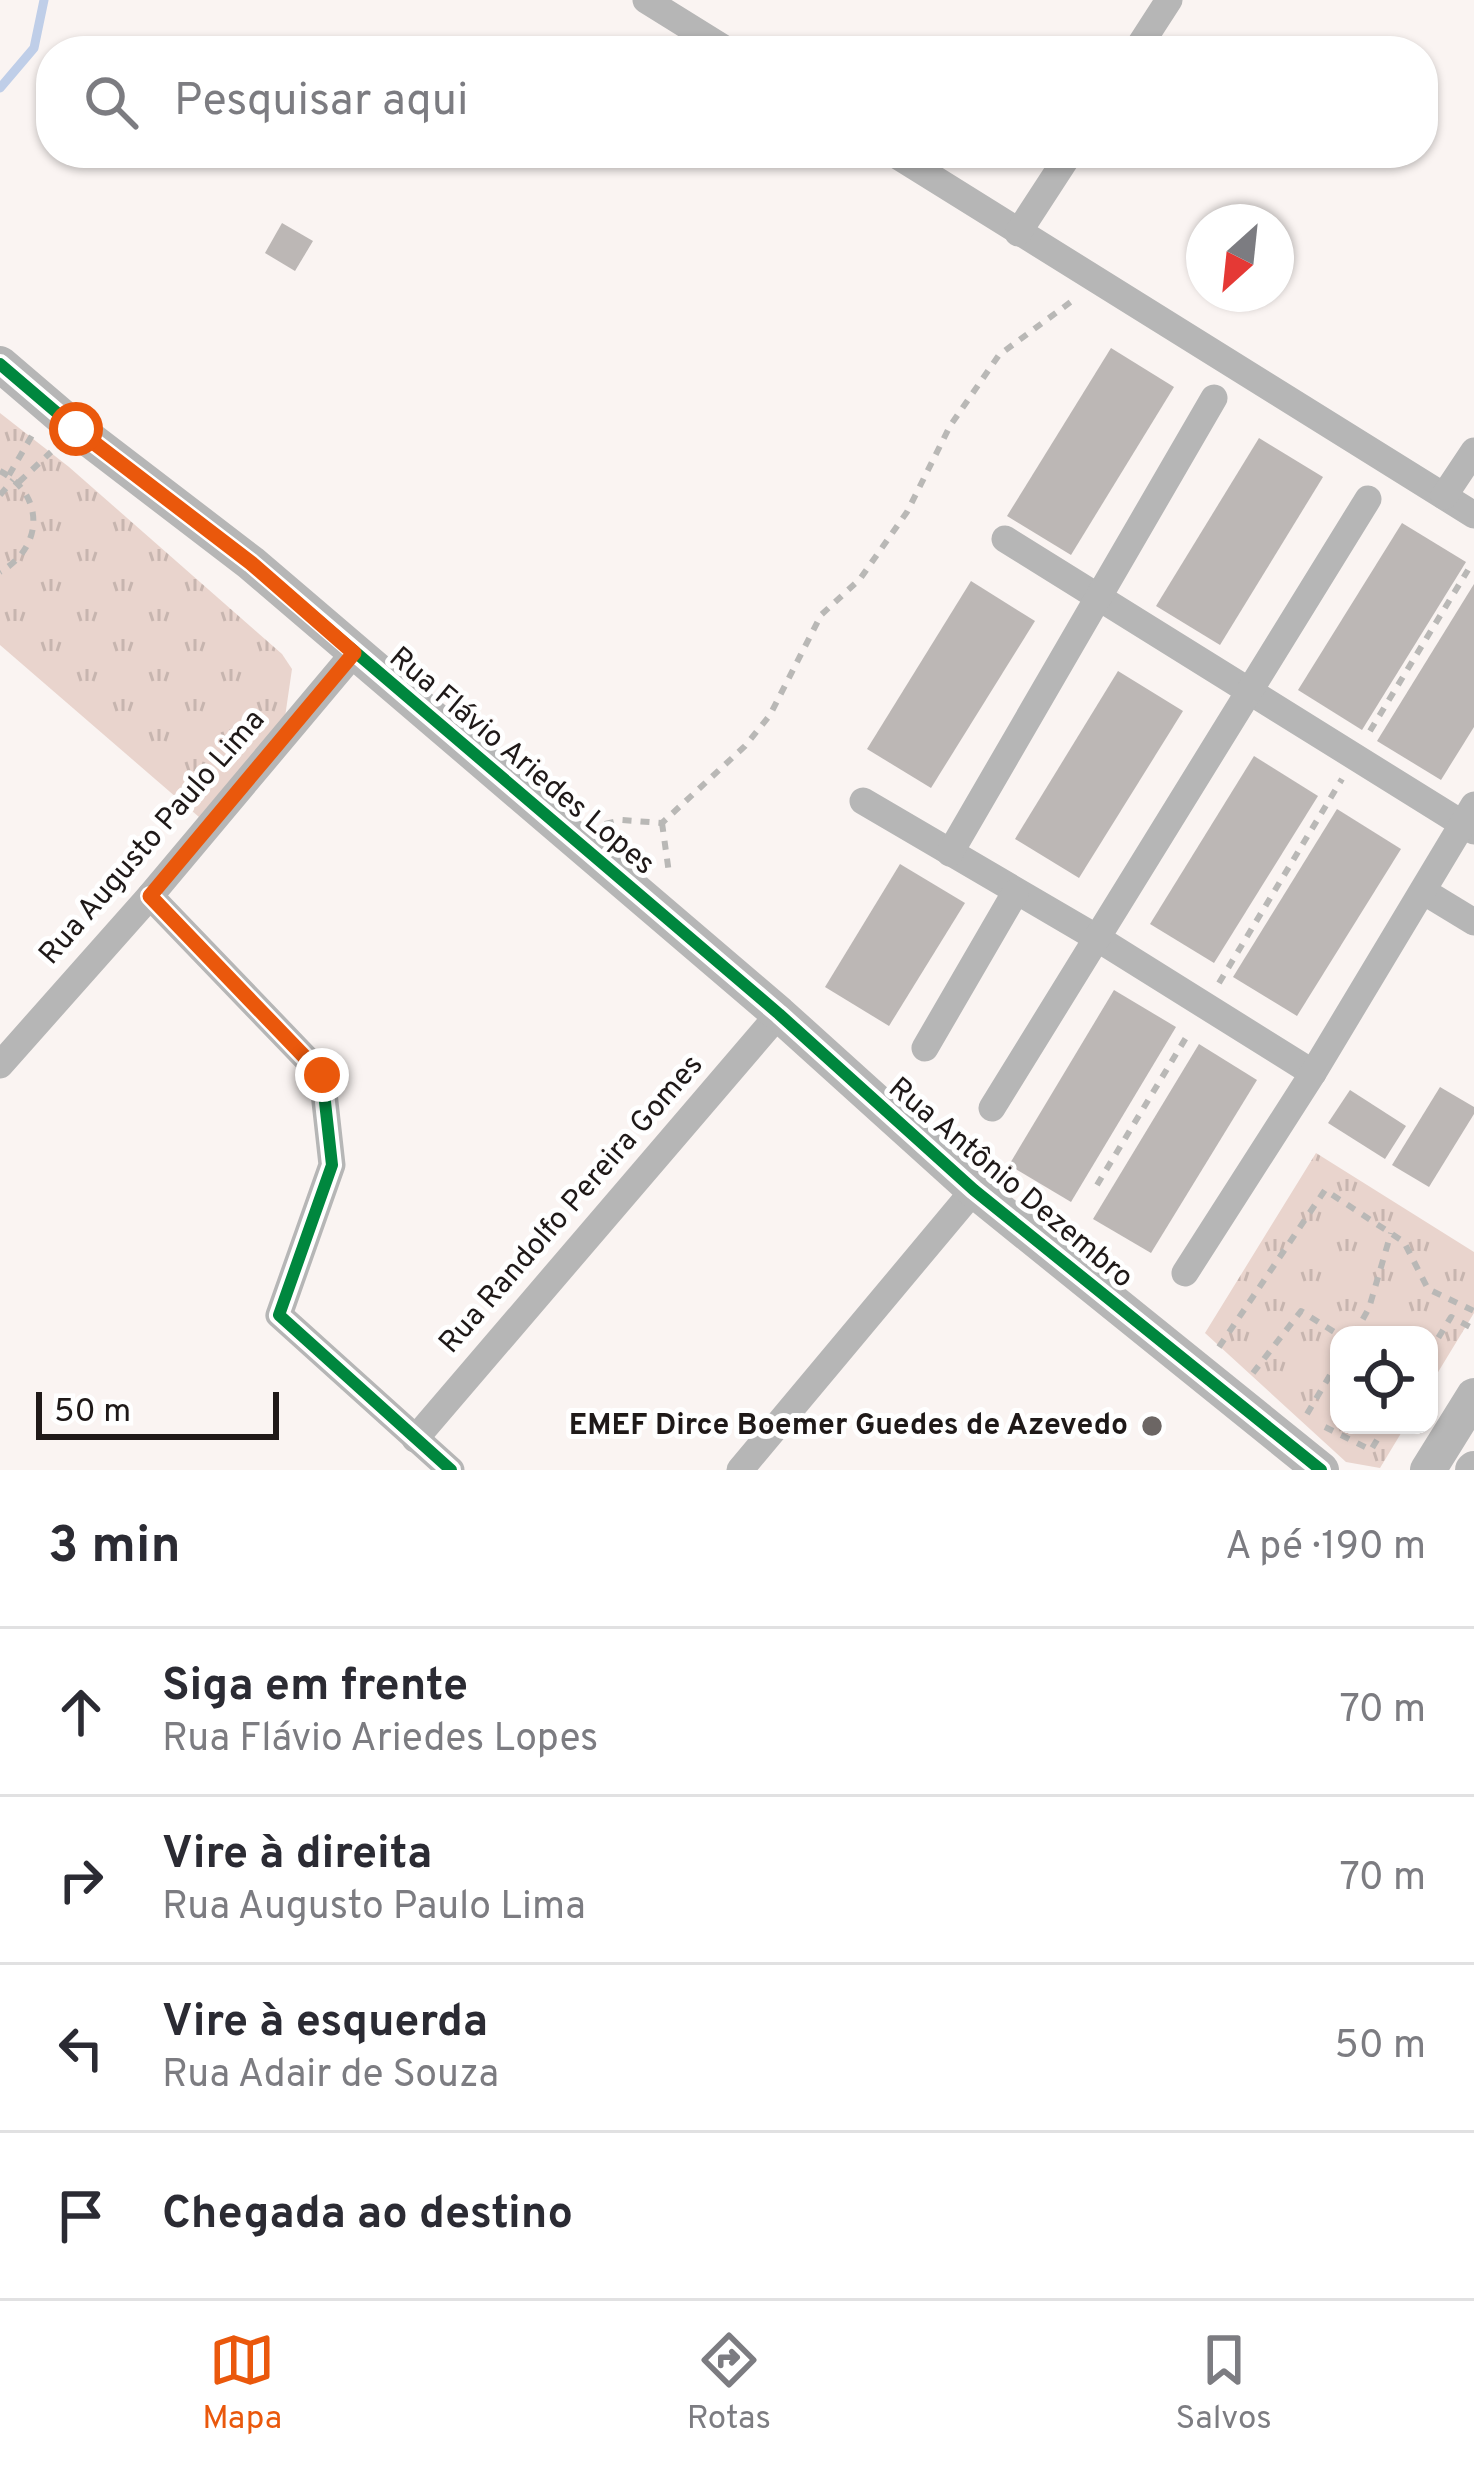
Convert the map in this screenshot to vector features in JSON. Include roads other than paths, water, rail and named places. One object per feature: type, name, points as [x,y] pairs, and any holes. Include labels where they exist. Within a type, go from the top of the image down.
[{"type":"street","points":[[646,0],[704,36]]},
{"type":"street","points":[[1146,36],[1169,0]]},
{"type":"street","points":[[916,168],[1474,515]]},
{"type":"street","points":[[1018,233],[1060,168]]},
{"type":"street","name":"Rua Flávio Ariedes Lopes","points":[[0,364],[251,563],[675,924]]},
{"type":"street","points":[[950,853],[1214,398]]},
{"type":"street","points":[[1444,496],[1474,451]]},
{"type":"street","points":[[992,1108],[1367,499]]},
{"type":"street","points":[[1005,538],[1355,756],[1470,820],[1185,1274]]},
{"type":"street","name":"Rua Augusto Paulo Lima","points":[[0,1065],[150,896],[354,653]]},
{"type":"street","points":[[863,801],[1097,938],[1312,1073]]},
{"type":"street","points":[[1423,891],[1474,922]]},
{"type":"street","points":[[925,1048],[1015,893]]},
{"type":"street","points":[[150,896],[322,1075],[332,1165],[280,1315],[451,1470]]},
{"type":"street","name":"Rua Antônio Dezembro","points":[[675,924],[974,1190],[1321,1470]]},
{"type":"street","name":"Rua Randolfo Pereira Gomes","points":[[415,1439],[779,1014]]},
{"type":"street","points":[[740,1470],[974,1190]]},
{"type":"street","points":[[1429,1470],[1474,1396]]},
{"type":"waterway","points":[[36,36],[44,0]]},
{"type":"waterway","points":[[0,88],[34,48],[36,38]]},
{"type":"place","name":"EMEF Dirce Boemer Guedes de Azevedo","points":[[1152,1426]]}]
